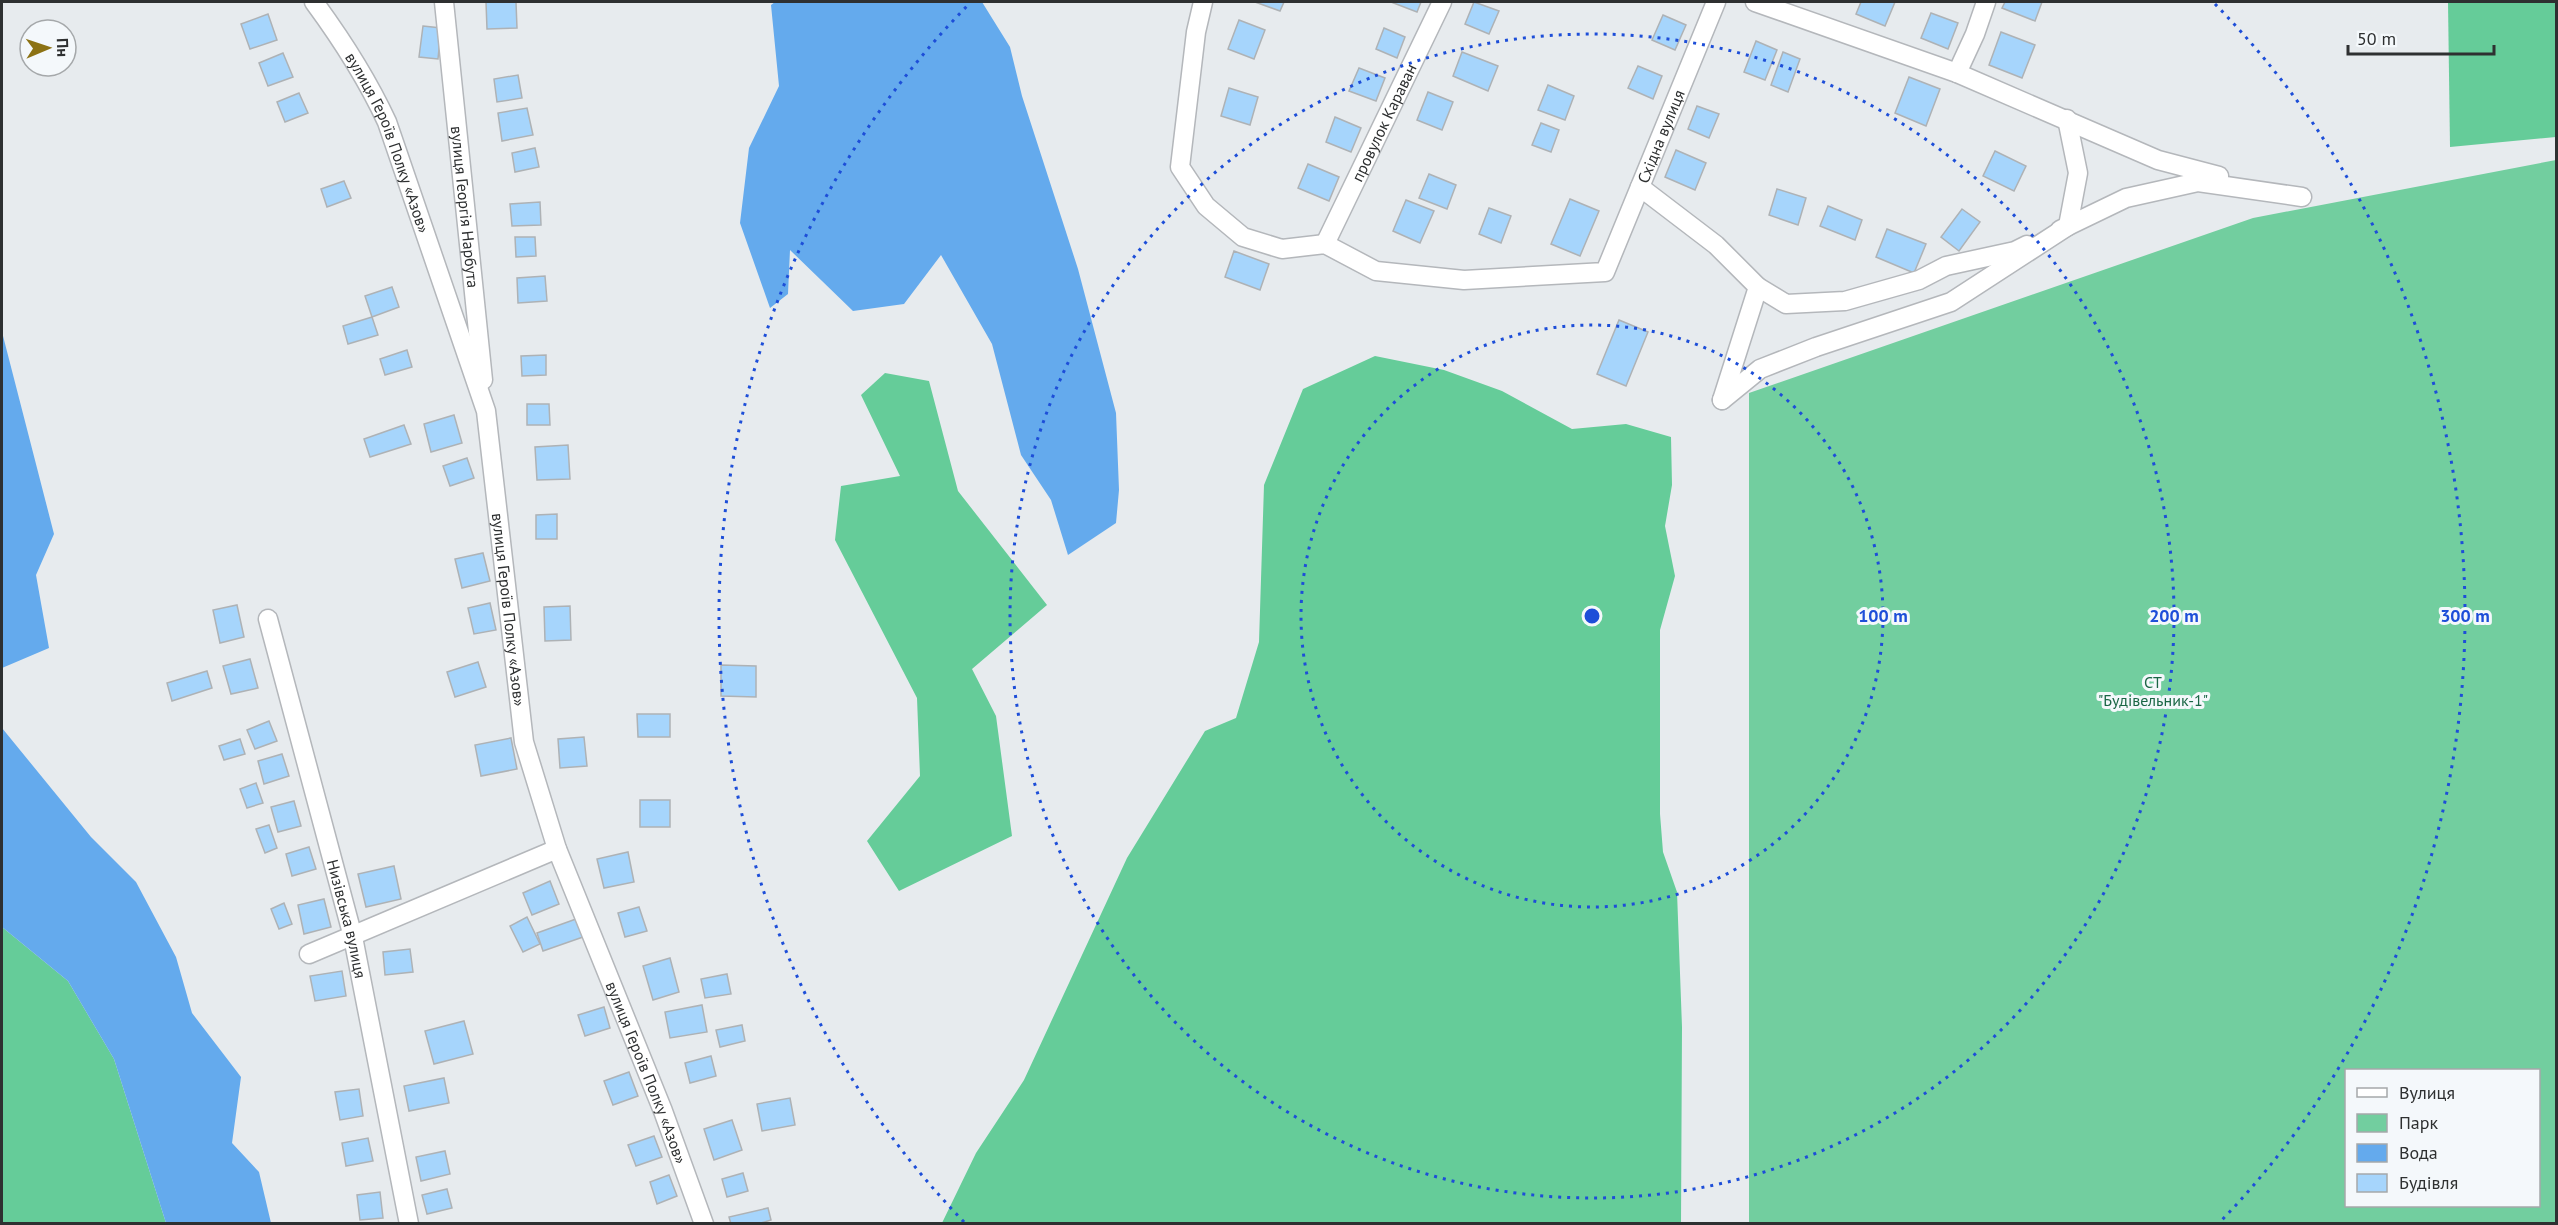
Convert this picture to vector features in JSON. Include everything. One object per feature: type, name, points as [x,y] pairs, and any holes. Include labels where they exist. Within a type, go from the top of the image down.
[{"type":"street","name":"вулиця Героїв Полку «Азов»","points":[[314,2],[346,46],[368,82],[387,122],[486,411],[524,742],[557,849],[663,1111],[704,1224]]},
{"type":"street","name":"вулиця Георгія Нарбута","points":[[444,2],[486,411]]},
{"type":"street","points":[[1203,2],[1196,32],[1180,167],[1206,206],[1243,237],[1282,249],[1325,244]]},
{"type":"street","name":"провулок Караван","points":[[1325,244],[1442,2]]},
{"type":"street","name":"Східна вулиця","points":[[1325,244],[1376,271],[1464,280],[1605,272],[1716,2]]},
{"type":"street","points":[[1640,186],[1716,244],[1758,287],[1786,304],[1845,302],[1919,280],[1946,266],[2015,251],[2126,198],[2198,182],[2302,197],[2158,160],[2067,118],[1957,73],[1755,2]]},
{"type":"street","points":[[1957,73],[1975,34],[1986,2]]},
{"type":"street","points":[[1758,287],[1722,400],[1760,369],[1816,347],[1952,302],[2068,226],[2078,173],[2067,118]]},
{"type":"street","name":"Низівська вулиця","points":[[268,619],[353,937],[409,1224]]},
{"type":"street","points":[[309,954],[557,849]]},
{"type":"green space","points":[[2448,2],[2556,2],[2556,137],[2450,147]]},
{"type":"green space","name":"СТ \"Будівельник-1\"","points":[[2556,160],[2556,1223],[1749,1223],[1749,393],[2253,218]]},
{"type":"green space","points":[[1375,356],[1444,370],[1502,391],[1572,429],[1626,424],[1671,437],[1672,485],[1665,526],[1675,576],[1660,630],[1660,814],[1663,852],[1677,892],[1682,1027],[1681,1223],[942,1223],[976,1153],[1024,1080],[1127,858],[1205,731],[1236,718],[1259,642],[1264,485],[1303,389]]},
{"type":"green space","points":[[885,373],[929,381],[958,491],[1047,605],[972,669],[996,716],[1012,836],[899,891],[867,841],[920,776],[917,698],[835,540],[841,486],[900,476],[861,395]]},
{"type":"green space","points":[[2,927],[68,981],[114,1059],[166,1223],[2,1223]]},
{"type":"water","points":[[775,2],[982,2],[1010,47],[1022,96],[1078,269],[1116,413],[1119,490],[1116,523],[1068,555],[1051,500],[1021,455],[992,344],[941,255],[904,304],[853,311],[790,250],[788,294],[770,308],[740,223],[749,148],[779,86],[771,5]]},
{"type":"water","points":[[2,332],[54,534],[36,575],[49,648],[2,668]]},
{"type":"water","points":[[2,728],[91,837],[136,882],[176,957],[192,1013],[241,1077],[232,1143],[259,1172],[271,1223],[166,1223],[114,1059],[68,981],[2,927]]},
{"type":"building","points":[[486,2],[516,2],[517,28],[487,29]]},
{"type":"building","points":[[1255,2],[1284,2],[1280,11]]},
{"type":"building","points":[[1391,2],[1421,2],[1417,12]]},
{"type":"building","points":[[1474,2],[1499,11],[1489,34],[1465,24]]},
{"type":"building","points":[[1861,2],[1895,2],[1885,26],[1856,14]]},
{"type":"building","points":[[2005,2],[2042,2],[2035,21],[2002,8]]},
{"type":"building","points":[[1931,13],[1958,23],[1948,49],[1921,38]]},
{"type":"building","points":[[268,14],[277,40],[250,49],[241,24]]},
{"type":"building","points":[[1663,15],[1686,25],[1675,50],[1652,40]]},
{"type":"building","points":[[1239,20],[1265,30],[1254,59],[1228,49]]},
{"type":"building","points":[[423,26],[441,28],[438,59],[419,57]]},
{"type":"building","points":[[1384,28],[1405,37],[1397,58],[1376,49]]},
{"type":"building","points":[[2001,32],[2035,45],[2022,78],[1989,65]]},
{"type":"building","points":[[1756,41],[1777,50],[1765,80],[1744,72]]},
{"type":"building","points":[[1462,52],[1498,66],[1488,91],[1453,76]]},
{"type":"building","points":[[1783,52],[1800,59],[1788,92],[1771,85]]},
{"type":"building","points":[[283,53],[293,77],[268,86],[259,63]]},
{"type":"building","points":[[1638,66],[1662,76],[1653,99],[1628,88]]},
{"type":"building","points":[[1359,68],[1385,78],[1376,101],[1349,91]]},
{"type":"building","points":[[518,75],[522,98],[497,102],[494,79]]},
{"type":"building","points":[[1909,77],[1940,89],[1926,126],[1895,113]]},
{"type":"building","points":[[1548,85],[1574,96],[1565,120],[1538,110]]},
{"type":"building","points":[[1229,88],[1258,97],[1250,125],[1221,116]]},
{"type":"building","points":[[1428,92],[1453,102],[1442,130],[1417,120]]},
{"type":"building","points":[[299,93],[308,113],[285,122],[277,102]]},
{"type":"building","points":[[1697,106],[1719,114],[1709,138],[1688,129]]},
{"type":"building","points":[[527,108],[533,135],[502,141],[498,113]]},
{"type":"building","points":[[1335,117],[1361,128],[1351,152],[1326,142]]},
{"type":"building","points":[[1541,123],[1559,130],[1551,152],[1532,145]]},
{"type":"building","points":[[535,148],[539,167],[515,172],[512,153]]},
{"type":"building","points":[[1676,150],[1706,163],[1695,190],[1665,177]]},
{"type":"building","points":[[1995,151],[2026,166],[2014,191],[1983,176]]},
{"type":"building","points":[[1308,164],[1339,177],[1329,201],[1298,188]]},
{"type":"building","points":[[1429,174],[1456,185],[1447,209],[1419,198]]},
{"type":"building","points":[[344,181],[351,198],[327,207],[321,189]]},
{"type":"building","points":[[1777,189],[1806,198],[1798,225],[1769,215]]},
{"type":"building","points":[[1570,199],[1599,211],[1580,256],[1551,244]]},
{"type":"building","points":[[1406,200],[1434,211],[1420,243],[1393,231]]},
{"type":"building","points":[[540,202],[541,225],[512,226],[510,204]]},
{"type":"building","points":[[1828,206],[1862,220],[1855,240],[1820,226]]},
{"type":"building","points":[[1489,208],[1511,216],[1501,243],[1479,234]]},
{"type":"building","points":[[1962,209],[1980,222],[1959,251],[1941,237]]},
{"type":"building","points":[[1887,229],[1926,244],[1914,273],[1876,257]]},
{"type":"building","points":[[515,237],[535,237],[536,256],[516,257]]},
{"type":"building","points":[[1234,251],[1269,264],[1260,290],[1225,277]]},
{"type":"building","points":[[545,276],[547,301],[518,303],[517,278]]},
{"type":"building","points":[[392,287],[399,307],[372,317],[365,296]]},
{"type":"building","points":[[372,317],[378,335],[348,344],[343,326]]},
{"type":"building","points":[[1619,320],[1648,332],[1626,386],[1597,374]]},
{"type":"building","points":[[407,350],[412,367],[385,375],[380,359]]},
{"type":"building","points":[[546,355],[546,375],[522,376],[521,356]]},
{"type":"building","points":[[527,404],[549,404],[550,425],[527,425]]},
{"type":"building","points":[[454,415],[462,443],[431,452],[424,424]]},
{"type":"building","points":[[404,425],[411,444],[370,457],[364,439]]},
{"type":"building","points":[[568,445],[570,479],[537,480],[535,447]]},
{"type":"building","points":[[467,458],[474,478],[450,486],[443,466]]},
{"type":"building","points":[[557,514],[557,539],[536,539],[536,515]]},
{"type":"building","points":[[483,553],[490,581],[462,588],[455,559]]},
{"type":"building","points":[[490,603],[496,630],[474,634],[468,608]]},
{"type":"building","points":[[237,605],[244,637],[220,643],[213,610]]},
{"type":"building","points":[[570,606],[571,640],[545,641],[544,607]]},
{"type":"building","points":[[250,659],[258,688],[231,694],[223,666]]},
{"type":"building","points":[[478,662],[486,687],[455,697],[447,672]]},
{"type":"building","points":[[721,665],[756,666],[756,697],[721,696]]},
{"type":"building","points":[[207,671],[212,688],[172,701],[167,683]]},
{"type":"building","points":[[637,714],[670,714],[670,737],[638,737]]},
{"type":"building","points":[[269,721],[277,741],[255,749],[247,730]]},
{"type":"building","points":[[584,737],[587,766],[560,768],[558,739]]},
{"type":"building","points":[[511,738],[517,769],[481,776],[475,745]]},
{"type":"building","points":[[240,739],[245,754],[224,760],[219,746]]},
{"type":"building","points":[[282,754],[289,776],[264,784],[258,761]]},
{"type":"building","points":[[256,783],[263,803],[247,808],[240,789]]},
{"type":"building","points":[[640,800],[670,800],[670,827],[640,827]]},
{"type":"building","points":[[294,801],[301,826],[278,832],[271,807]]},
{"type":"building","points":[[269,825],[277,848],[265,853],[256,829]]},
{"type":"building","points":[[309,847],[316,869],[292,876],[286,854]]},
{"type":"building","points":[[628,852],[634,882],[604,888],[597,859]]},
{"type":"building","points":[[394,866],[401,899],[366,907],[358,874]]},
{"type":"building","points":[[550,881],[559,904],[532,915],[523,893]]},
{"type":"building","points":[[324,899],[331,927],[304,934],[298,905]]},
{"type":"building","points":[[284,903],[292,924],[279,929],[271,909]]},
{"type":"building","points":[[639,907],[647,931],[625,937],[618,913]]},
{"type":"building","points":[[527,917],[540,944],[523,952],[510,926]]},
{"type":"building","points":[[576,919],[583,937],[543,951],[537,933]]},
{"type":"building","points":[[410,949],[413,972],[385,975],[383,952]]},
{"type":"building","points":[[670,958],[679,992],[653,1000],[643,966]]},
{"type":"building","points":[[342,971],[346,996],[315,1001],[310,976]]},
{"type":"building","points":[[727,974],[731,994],[705,998],[701,979]]},
{"type":"building","points":[[702,1005],[707,1032],[670,1038],[665,1012]]},
{"type":"building","points":[[604,1007],[610,1028],[585,1036],[578,1015]]},
{"type":"building","points":[[464,1021],[473,1054],[434,1064],[425,1031]]},
{"type":"building","points":[[742,1025],[745,1041],[720,1047],[716,1030]]},
{"type":"building","points":[[711,1056],[716,1076],[690,1083],[685,1063]]},
{"type":"building","points":[[629,1072],[638,1096],[613,1105],[604,1081]]},
{"type":"building","points":[[444,1078],[449,1103],[409,1111],[404,1086]]},
{"type":"building","points":[[359,1089],[363,1116],[340,1120],[335,1092]]},
{"type":"building","points":[[790,1098],[795,1125],[762,1131],[757,1104]]},
{"type":"building","points":[[732,1120],[742,1150],[714,1160],[704,1129]]},
{"type":"building","points":[[654,1136],[662,1157],[636,1166],[628,1145]]},
{"type":"building","points":[[368,1138],[373,1161],[346,1166],[342,1143]]},
{"type":"building","points":[[445,1151],[450,1174],[421,1181],[416,1157]]},
{"type":"building","points":[[743,1173],[748,1191],[727,1197],[722,1179]]},
{"type":"building","points":[[669,1175],[677,1196],[657,1204],[650,1182]]},
{"type":"building","points":[[447,1189],[452,1208],[427,1214],[422,1195]]},
{"type":"building","points":[[380,1192],[383,1218],[360,1220],[357,1195]]},
{"type":"building","points":[[768,1208],[771,1220],[758,1224],[731,1224],[729,1217]]}]
